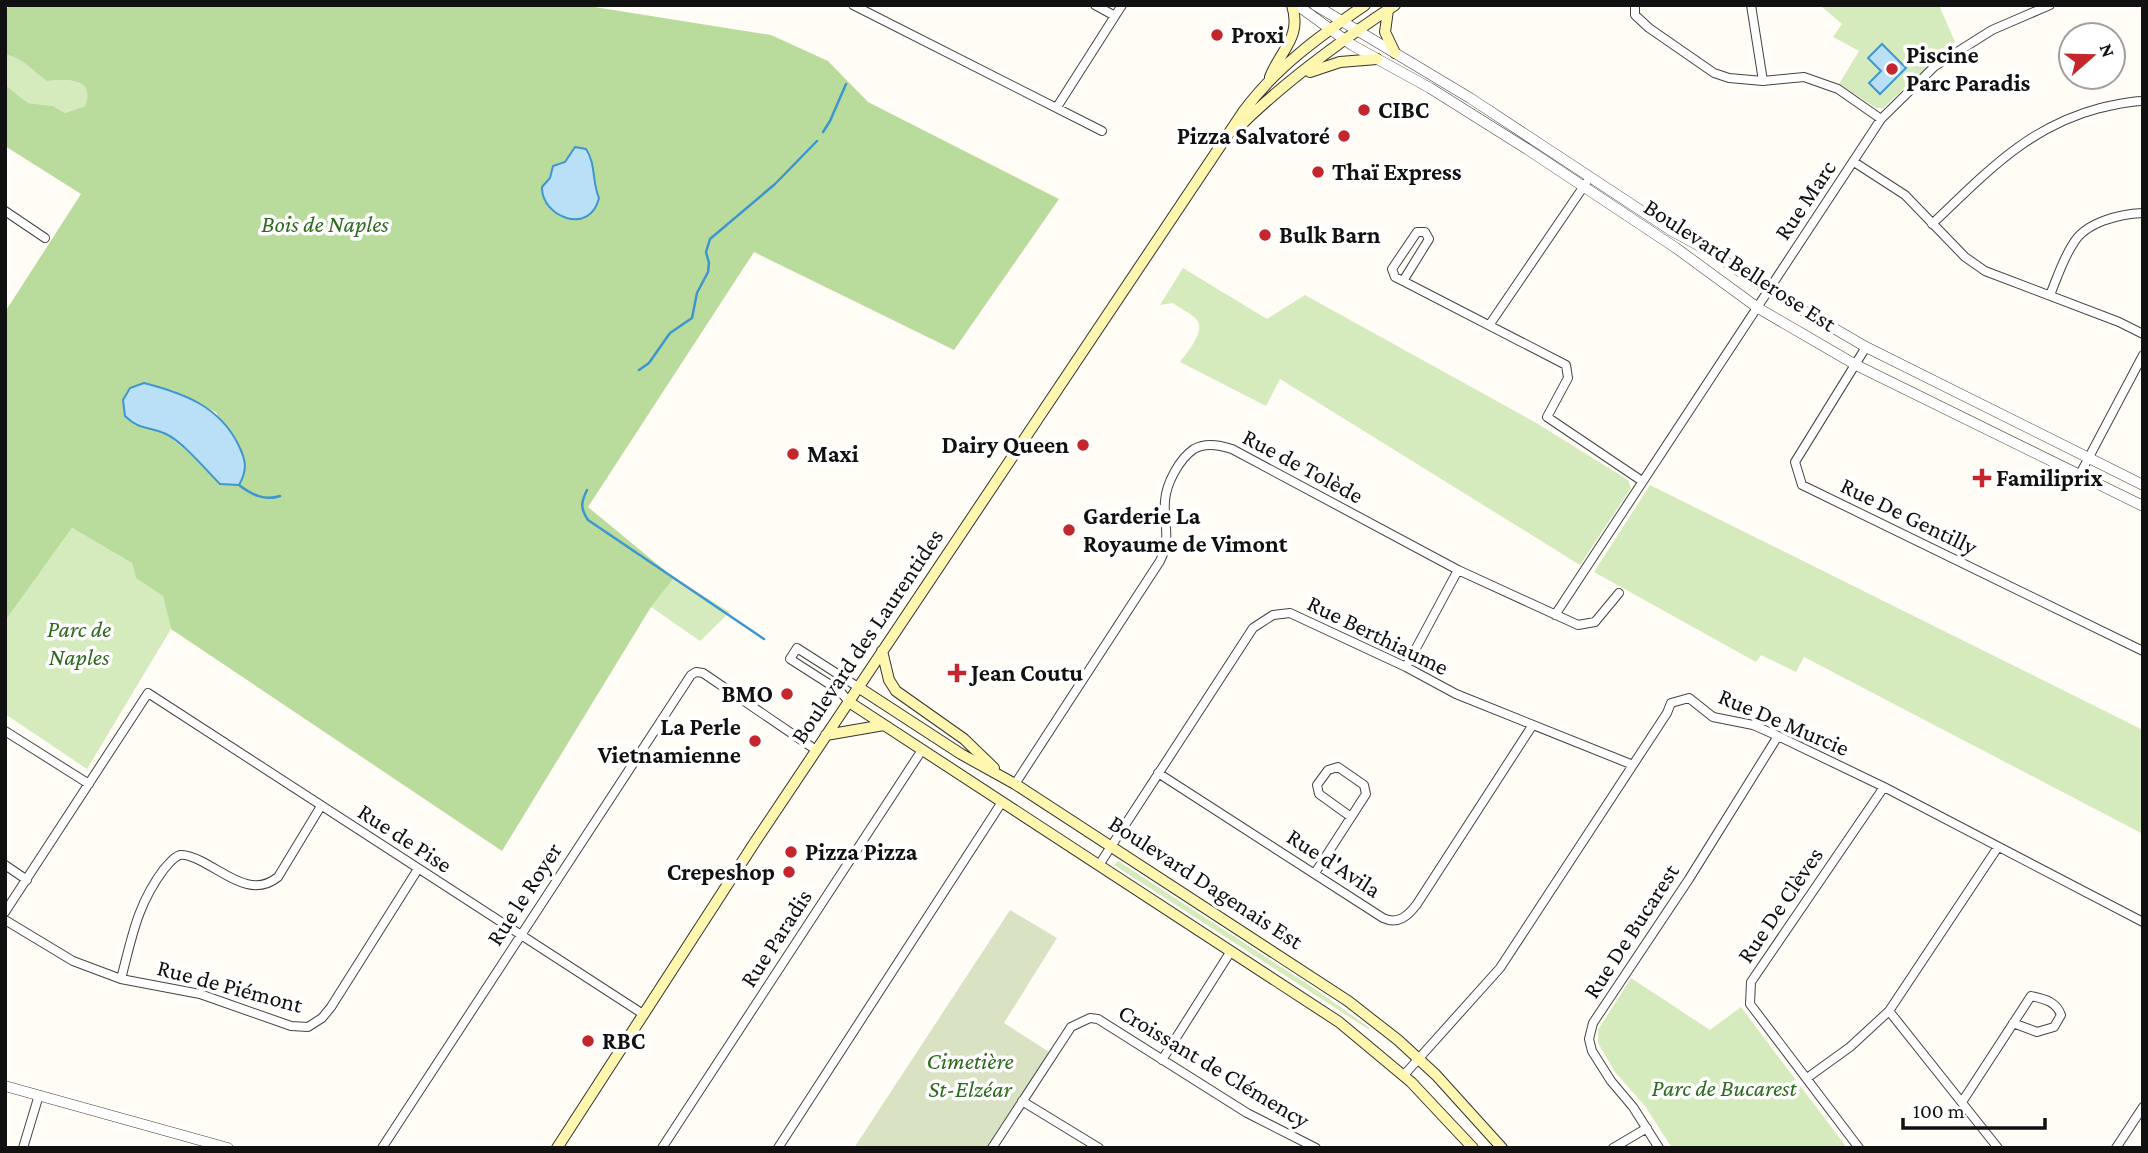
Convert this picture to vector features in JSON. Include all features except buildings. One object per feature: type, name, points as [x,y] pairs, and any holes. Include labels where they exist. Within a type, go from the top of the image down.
[{"type":"main road","points":[[1269,80],[1276,63],[1294,35],[1294,5]]},
{"type":"main road","name":"Boulevard des Laurentides","points":[[557,1148],[816,750],[1248,105],[1269,80],[1341,21],[1365,5]]},
{"type":"main road","points":[[1392,7],[1385,32],[1395,53]]},
{"type":"main road","name":"Boulevard des Laurentides","points":[[1217,150],[1248,118],[1298,77],[1392,7]]},
{"type":"main road","points":[[1298,77],[1340,62],[1377,59]]},
{"type":"main road","points":[[883,651],[888,678],[896,691],[964,738],[1003,777]]},
{"type":"main road","name":"Boulevard Dagenais Est","points":[[858,687],[961,754],[1015,784],[1337,993],[1419,1058],[1502,1148]]},
{"type":"main road","name":"Boulevard Dagenais Est","points":[[849,702],[1345,1026],[1404,1075],[1473,1148]]},
{"type":"main road","points":[[826,735],[884,725]]},
{"type":"street","points":[[853,5],[1102,131]]},
{"type":"street","points":[[1095,5],[1115,16]]},
{"type":"street","points":[[1057,107],[1122,5]]},
{"type":"street","name":"Boulevard Bellerose Est","points":[[1294,5],[1584,187],[1675,247],[1758,307],[1856,365],[2143,506]]},
{"type":"street","name":"Boulevard Bellerose Est","points":[[1315,5],[1478,104],[1768,290],[1866,347],[2143,485]]},
{"type":"street","points":[[1635,5],[1635,15],[1649,28],[1713,73],[1729,78],[1763,81],[1804,77],[1838,89],[1881,119]]},
{"type":"street","points":[[1751,5],[1763,81]]},
{"type":"street","name":"Rue Marc","points":[[1555,615],[1881,119],[1935,66],[1992,30],[2050,5]]},
{"type":"street","points":[[1932,223],[2017,146],[2071,116],[2129,101],[2143,102]]},
{"type":"street","points":[[1854,162],[1905,195],[1965,257],[1985,271],[2119,322],[2143,334]]},
{"type":"street","points":[[1490,324],[1590,177]]},
{"type":"street","points":[[5,211],[46,237]]},
{"type":"street","points":[[2050,295],[2074,241],[2094,225],[2128,214],[2143,213]]},
{"type":"street","points":[[1403,281],[1429,239],[1425,233],[1417,232],[1392,269],[1395,277],[1566,365],[1568,378],[1547,417],[1642,481]]},
{"type":"street","name":"Rue De Gentilly","points":[[1866,347],[1795,462],[1802,485],[2143,651]]},
{"type":"street","points":[[2079,476],[2143,355]]},
{"type":"street","name":"Rue de Tolède","points":[[1015,784],[1160,561],[1168,540],[1166,491],[1172,475],[1195,449],[1212,445],[1232,449],[1458,570],[1578,625],[1595,622],[1619,593]]},
{"type":"street","points":[[1406,667],[1458,570]]},
{"type":"street","name":"Rue Berthiaume","points":[[1099,865],[1253,628],[1273,615],[1290,613],[1406,667],[1456,694],[1633,765]]},
{"type":"street","points":[[849,702],[840,691],[790,659],[797,648],[858,687]]},
{"type":"street","name":"Rue le Royer","points":[[382,1148],[686,682],[696,672],[705,674],[816,750]]},
{"type":"street","name":"Rue de Pise","points":[[89,784],[148,693],[643,1014]]},
{"type":"street","name":"Rue De Murcie","points":[[1404,1075],[1500,968],[1667,713],[1671,702],[1683,699],[1695,702],[1713,717],[1752,725],[1884,787],[2143,922]]},
{"type":"street","name":"Rue d'Avila","points":[[1158,773],[1383,918],[1395,921],[1404,918],[1416,904],[1532,726]]},
{"type":"street","points":[[5,731],[89,784],[5,912]]},
{"type":"street","name":"Rue De Bucarest","points":[[1659,1148],[1611,1081],[1592,1051],[1589,1039],[1594,1023],[1689,879],[1778,736]]},
{"type":"street","name":"Rue Paradis","points":[[662,1148],[922,750]]},
{"type":"street","points":[[1315,873],[1366,794],[1364,785],[1338,767],[1328,770],[1317,785],[1319,794],[1351,817]]},
{"type":"street","name":"Rue De Clèves","points":[[1859,1148],[1750,1004],[1751,982],[1884,787]]},
{"type":"street","points":[[778,1148],[1002,802]]},
{"type":"street","points":[[121,979],[139,912],[153,884],[172,860],[181,855],[193,857],[252,887],[269,884],[278,877],[321,806]]},
{"type":"street","points":[[1807,1079],[1850,1047],[1889,1011],[1998,847]]},
{"type":"street","points":[[5,865],[27,880]]},
{"type":"street","name":"Rue de Piémont","points":[[5,920],[73,961],[121,979],[200,994],[291,1026],[308,1027],[323,1018],[331,1007],[418,869]]},
{"type":"street","points":[[1161,1060],[1231,951]]},
{"type":"street","points":[[1962,1102],[2013,1023],[2031,996],[2047,999],[2058,1007],[2061,1015],[2054,1027],[2037,1032],[2013,1023]]},
{"type":"street","points":[[1889,1011],[1998,1148]]},
{"type":"street","name":"Croissant de Clémency","points":[[992,1148],[1070,1027],[1090,1018],[1098,1020],[1247,1113],[1316,1148]]},
{"type":"street","points":[[5,1086],[229,1148]]},
{"type":"street","points":[[23,1148],[39,1095]]},
{"type":"street","points":[[1022,1101],[1099,1148]]},
{"type":"street","points":[[2116,1148],[2143,1107]]},
{"type":"street","points":[[1612,1148],[1647,1128]]},
{"type":"green space","name":"Bois de Naples","points":[[10,5],[582,5],[771,35],[828,61],[868,102],[1059,199],[954,350],[754,252],[588,507],[674,578],[651,607],[502,851],[171,629],[163,596],[136,578],[132,563],[72,528],[5,621],[5,312],[81,194],[5,146],[5,85],[28,103],[53,106],[65,113],[85,106],[87,96],[86,89],[77,82],[47,81],[22,61],[5,55],[5,11]],"holes":[[[575,147],[586,149],[589,155],[599,198],[557,214],[544,201],[542,187],[550,178],[551,171],[565,162]],[[172,390],[217,413],[220,484],[197,459],[166,434]]]},
{"type":"green space","points":[[1939,5],[1955,42],[1883,108],[1876,108],[1839,84],[1859,51],[1833,37],[1842,24],[1822,7]]},
{"type":"green space","points":[[5,55],[22,61],[47,81],[70,81],[83,85],[87,96],[85,106],[65,113],[53,106],[28,103],[5,85]]},
{"type":"green space","points":[[1183,268],[1267,319],[1305,295],[1538,424],[1628,480],[1631,488],[1580,565],[1280,379],[1266,406],[1180,362],[1194,342],[1199,325],[1195,318],[1173,303],[1160,305]]},
{"type":"green space","points":[[1650,485],[2143,730],[2143,834],[1804,657],[1796,672],[1761,655],[1756,662],[1594,572]]},
{"type":"green space","name":"Parc de Naples","points":[[72,528],[132,563],[136,578],[163,595],[171,629],[87,769],[5,714],[5,621]]},
{"type":"green space","points":[[674,578],[730,612],[700,641],[651,607]]},
{"type":"green space","points":[[1118,861],[1315,989],[1370,1028],[1114,865]]},
{"type":"green space","name":"Cimetière St-Elzéar","points":[[1010,910],[1057,938],[1004,1023],[1051,1053],[988,1148],[854,1148]]},
{"type":"green space","name":"Parc de Bucarest","points":[[1631,978],[1710,1030],[1741,1007],[1847,1148],[1672,1148],[1645,1106],[1615,1072],[1598,1043],[1598,1030]]},
{"type":"water","name":"Piscine Parc Paradis","points":[[1882,44],[1906,68],[1880,94],[1869,83],[1881,71],[1868,58]]},
{"type":"water","points":[[575,147],[586,149],[589,155],[599,198],[594,210],[586,217],[577,219],[557,214],[549,207],[542,187],[550,178],[553,166],[565,162]]},
{"type":"water","points":[[144,383],[186,397],[221,420],[238,444],[244,460],[244,474],[239,485],[220,484],[173,438],[135,424],[125,416],[123,400],[130,388]]},
{"type":"waterway","points":[[823,132],[846,84]]},
{"type":"waterway","points":[[639,370],[649,363],[670,333],[692,318],[697,293],[708,272],[706,252],[710,239],[775,184],[817,141]]},
{"type":"waterway","points":[[239,485],[259,496],[280,496]]},
{"type":"waterway","points":[[587,490],[582,505],[588,520],[764,639]]},
{"type":"place","name":"Proxi","points":[[1217,35]]},
{"type":"place","name":"Piscine Parc Paradis","points":[[1892,69]]},
{"type":"place","name":"CIBC","points":[[1364,110]]},
{"type":"place","name":"Pizza Salvatoré","points":[[1344,136]]},
{"type":"place","name":"Thaï Express","points":[[1318,172]]},
{"type":"place","name":"Bulk Barn","points":[[1265,235]]},
{"type":"place","name":"Dairy Queen","points":[[1083,445]]},
{"type":"place","name":"Maxi","points":[[793,454]]},
{"type":"place","name":"Familiprix","points":[[1982,478]]},
{"type":"place","name":"Garderie La Royaume de Vimont","points":[[1069,530]]},
{"type":"place","name":"Jean Coutu","points":[[957,673]]},
{"type":"place","name":"BMO","points":[[787,694]]},
{"type":"place","name":"La Perle Vietnamienne","points":[[755,741]]},
{"type":"place","name":"Pizza Pizza","points":[[791,852]]},
{"type":"place","name":"Crepeshop","points":[[789,872]]},
{"type":"place","name":"RBC","points":[[588,1041]]}]
